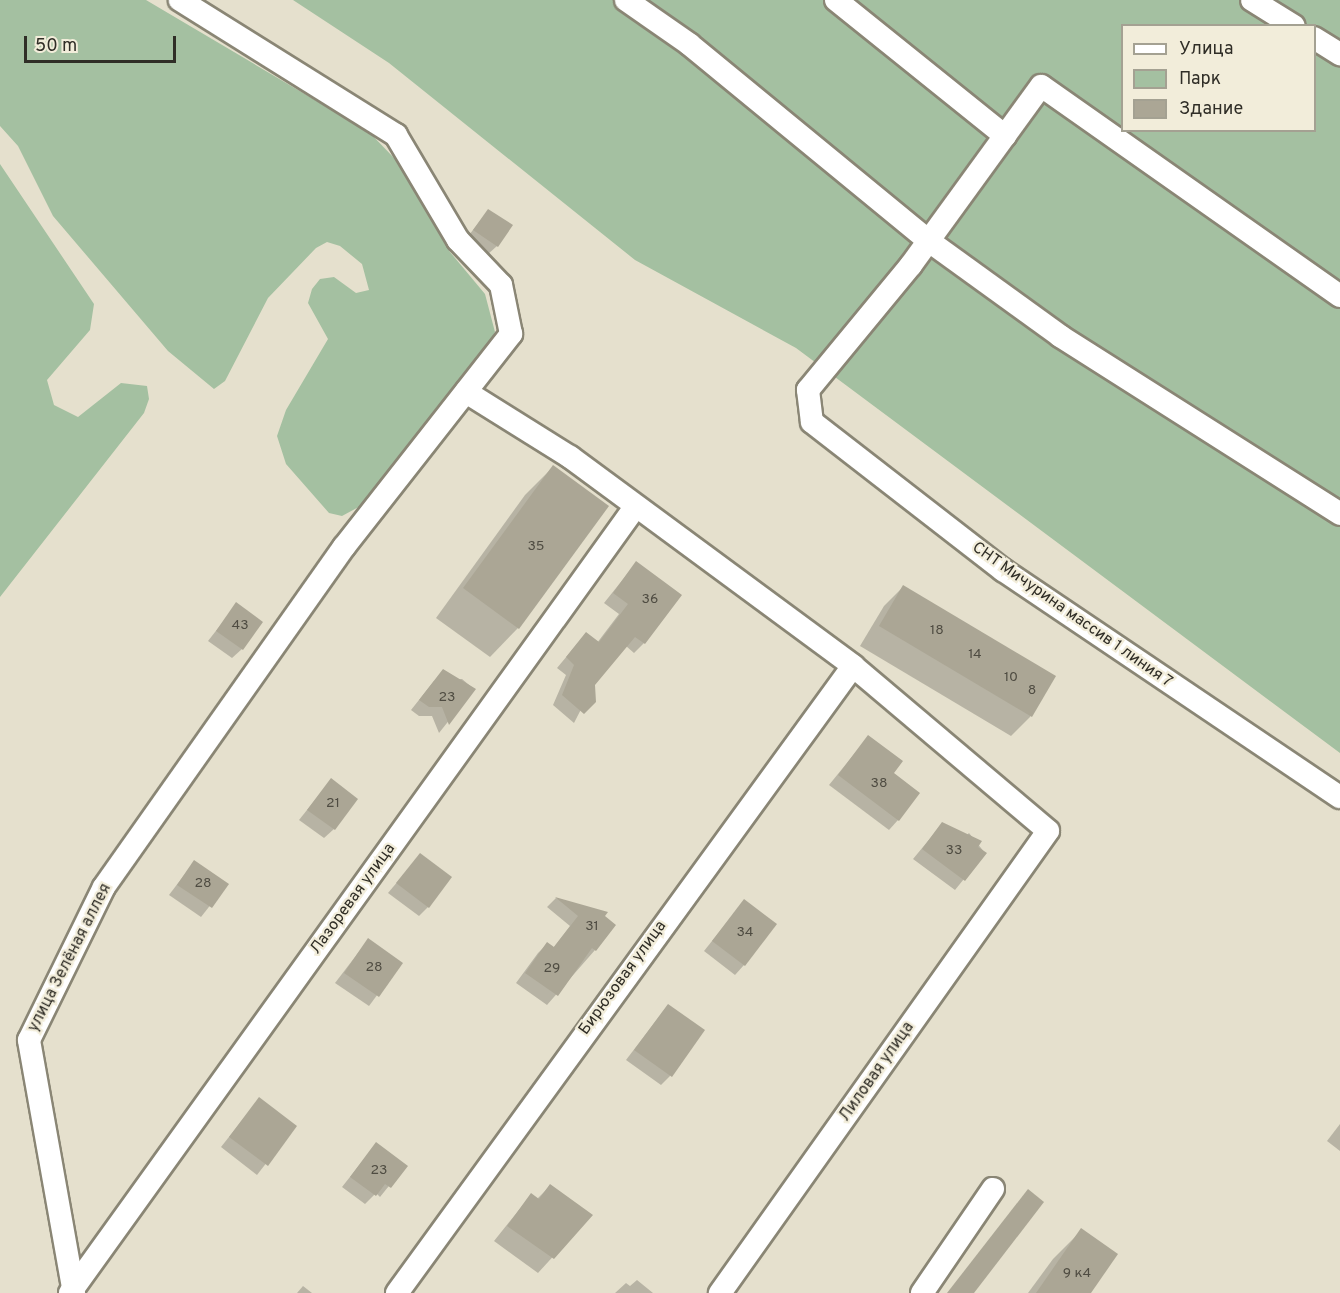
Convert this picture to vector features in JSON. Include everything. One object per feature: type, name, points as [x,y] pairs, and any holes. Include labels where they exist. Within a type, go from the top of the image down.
[{"type":"street","name":"улица Зелёная аллея","points":[[73,1291],[29,1040],[104,887],[344,547],[511,334],[501,285],[458,240],[396,135],[180,0]]},
{"type":"street","points":[[626,0],[689,44],[929,241],[1060,336],[1340,514]]},
{"type":"street","points":[[836,0],[1005,136]]},
{"type":"street","points":[[1252,0],[1291,24]]},
{"type":"street","points":[[1316,39],[1340,54]]},
{"type":"street","points":[[929,241],[1041,86],[1340,296]]},
{"type":"street","name":"СНТ Мичурина массив 1 линия 7","points":[[929,241],[808,390],[812,422],[1004,570],[1340,797]]},
{"type":"street","points":[[466,392],[636,506],[853,666]]},
{"type":"street","name":"Лазоревая улица","points":[[73,1291],[636,506]]},
{"type":"street","name":"Лиловая улица","points":[[720,1293],[1048,831],[853,666]]},
{"type":"street","name":"Бирюзовая улица","points":[[397,1293],[853,666]]},
{"type":"street","points":[[922,1293],[993,1189]]},
{"type":"green space","points":[[0,0],[146,0],[369,132],[396,160],[450,252],[485,294],[495,332],[471,380],[423,427],[366,503],[342,516],[329,513],[286,464],[277,436],[286,410],[328,339],[308,303],[312,289],[320,279],[334,277],[356,293],[369,290],[362,264],[340,246],[327,242],[316,248],[268,298],[225,381],[214,389],[168,351],[53,216],[18,146],[0,126]]},
{"type":"green space","points":[[293,0],[1340,0],[1340,753],[796,348],[635,260],[389,63]]},
{"type":"green space","points":[[0,164],[94,304],[90,330],[47,380],[54,405],[78,417],[121,383],[147,386],[149,399],[144,413],[0,597]]},
{"type":"building","points":[[488,209],[513,225],[498,247],[473,230]]},
{"type":"building","points":[[553,465],[609,506],[519,629],[463,588]]},
{"type":"building","points":[[636,561],[682,595],[645,644],[635,637],[595,685],[596,702],[584,714],[562,695],[574,665],[566,657],[586,632],[599,642],[628,604],[613,593]]},
{"type":"building","points":[[903,585],[1056,676],[1032,717],[879,626]]},
{"type":"building","points":[[236,602],[263,622],[243,650],[216,631]]},
{"type":"building","points":[[443,669],[476,689],[449,725],[442,707],[429,707],[419,700]]},
{"type":"building","points":[[868,735],[903,761],[894,773],[920,793],[899,821],[838,775]]},
{"type":"building","points":[[331,778],[358,799],[335,830],[307,810]]},
{"type":"building","points":[[942,822],[982,841],[978,847],[987,853],[965,881],[922,849]]},
{"type":"building","points":[[420,853],[452,877],[429,908],[396,883]]},
{"type":"building","points":[[194,860],[229,884],[212,908],[177,885]]},
{"type":"building","points":[[555,897],[608,912],[605,916],[616,925],[596,951],[592,948],[558,996],[525,973],[547,942],[554,947],[578,916]]},
{"type":"building","points":[[744,899],[777,924],[745,966],[712,941]]},
{"type":"building","points":[[368,938],[403,963],[379,997],[344,973]]},
{"type":"building","points":[[668,1004],[705,1030],[672,1077],[634,1050]]},
{"type":"building","points":[[259,1097],[297,1126],[268,1166],[229,1137]]},
{"type":"building","points":[[376,1142],[408,1166],[391,1188],[385,1184],[376,1196],[350,1177]]},
{"type":"building","points":[[550,1184],[593,1215],[554,1259],[507,1226],[531,1193],[539,1199]]},
{"type":"building","points":[[1028,1189],[1044,1202],[974,1293],[947,1293]]},
{"type":"building","points":[[1081,1228],[1118,1254],[1091,1293],[1036,1293]]}]
